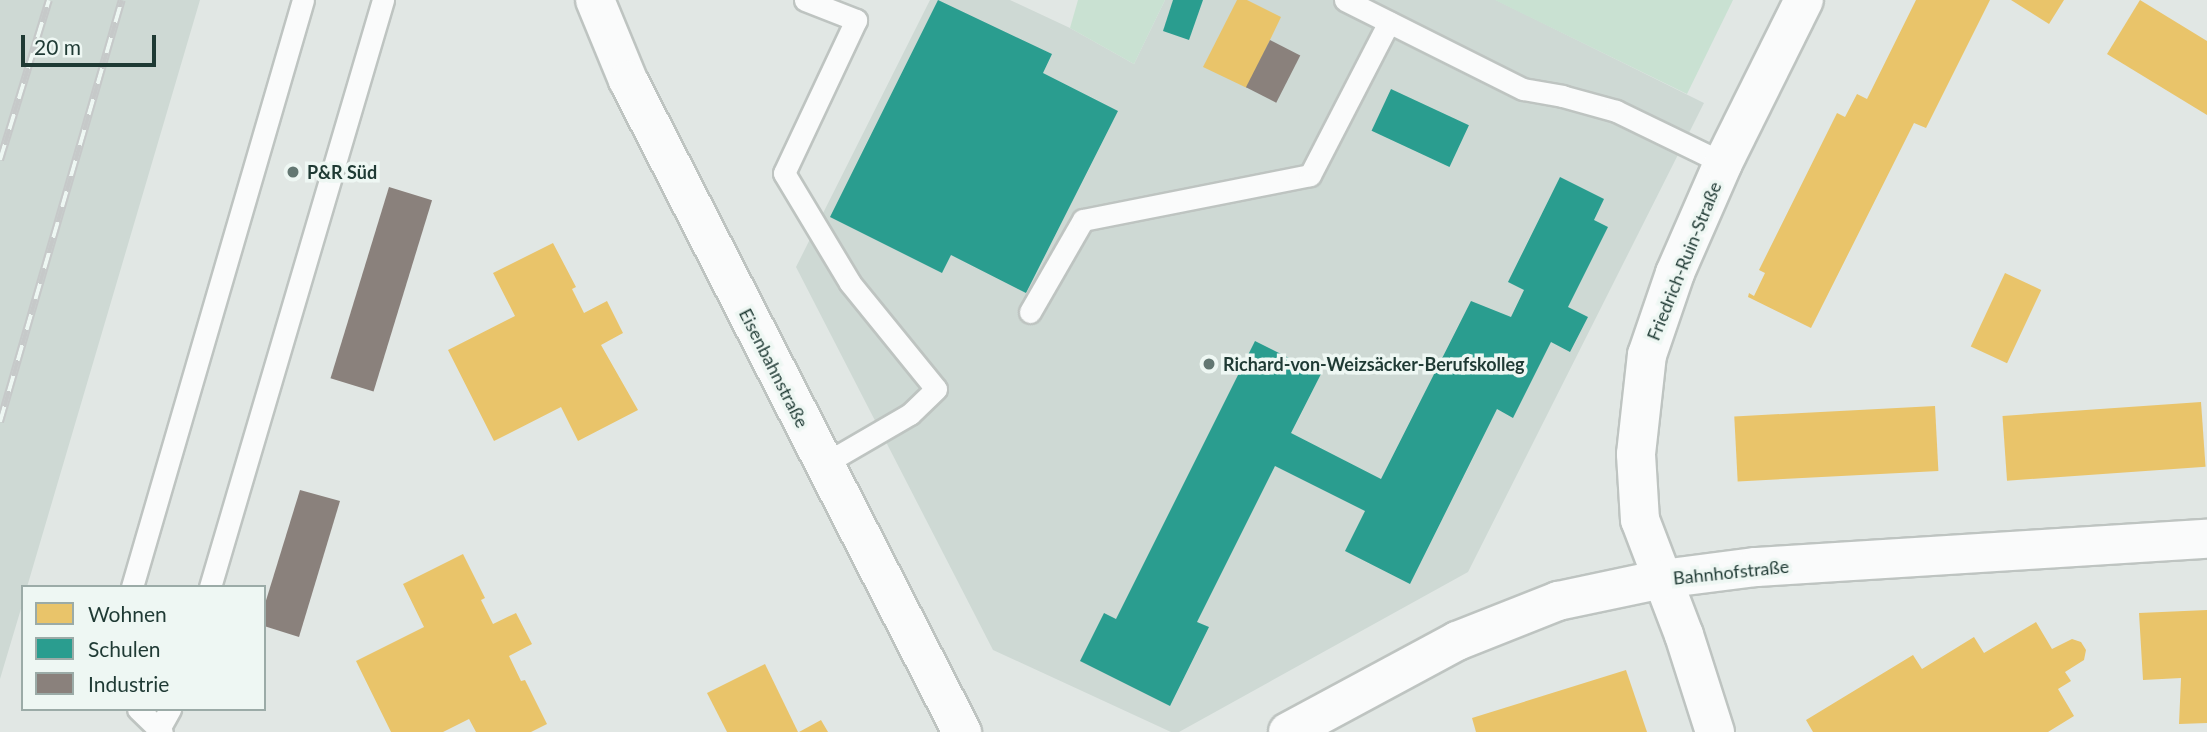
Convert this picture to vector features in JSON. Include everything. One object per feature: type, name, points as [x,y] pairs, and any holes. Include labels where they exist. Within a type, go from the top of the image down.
[{"type":"street","name":"Eisenbahnstraße","points":[[595,0],[628,80],[962,732]]},
{"type":"street","name":"Friedrich-Ruin-Straße","points":[[1716,732],[1640,520],[1636,454],[1647,355],[1675,273],[1723,163],[1804,0]]},
{"type":"street","name":"Bahnhofstraße","points":[[1288,732],[1457,640],[1558,601],[1662,579],[1756,567],[2207,539]]},
{"type":"lane","points":[[133,585],[303,0]]},
{"type":"lane","points":[[211,585],[383,0]]},
{"type":"lane","points":[[805,0],[856,20],[785,173],[850,284],[936,389],[910,414],[824,464]]},
{"type":"lane","points":[[1345,0],[1523,89],[1562,96],[1616,111],[1723,163]]},
{"type":"lane","points":[[1030,312],[1083,220],[1310,175],[1389,22]]},
{"type":"lane","points":[[140,711],[161,731],[169,711]]},
{"type":"shaded area","points":[[0,0],[200,0],[28,585],[21,585],[21,609],[0,679]]},
{"type":"shaded area","name":"Richard-von-Weizsäcker-Berufskolleg","points":[[930,0],[1010,0],[1070,28],[1134,64],[1165,0],[1496,0],[1704,103],[1468,572],[1179,732],[1171,732],[993,650],[796,267]]},
{"type":"green space","points":[[1078,0],[1165,0],[1134,64],[1070,28]]},
{"type":"green space","points":[[1495,0],[1733,0],[1687,94]]},
{"type":"building: Wohnen","points":[[1237,0],[1247,0],[1281,17],[1247,88],[1203,67]]},
{"type":"building: Wohnen","points":[[1916,0],[1990,0],[1926,128],[1914,123],[1811,328],[1748,297],[1749,293],[1754,296],[1765,273],[1759,270],[1837,113],[1845,117],[1857,94],[1867,99]]},
{"type":"building: Wohnen","points":[[2011,0],[2064,0],[2049,24]]},
{"type":"building: Wohnen","points":[[2140,0],[2207,41],[2207,115],[2107,54]]},
{"type":"building: Wohnen","points":[[553,243],[576,287],[572,289],[584,313],[607,301],[623,333],[601,345],[638,410],[578,441],[561,407],[494,441],[448,350],[515,316],[493,273]]},
{"type":"building: Wohnen","points":[[2005,273],[2041,290],[2007,363],[1971,346]]},
{"type":"building: Wohnen","points":[[2201,402],[2206,467],[2007,481],[2002,416]]},
{"type":"building: Wohnen","points":[[1935,406],[1938,471],[1738,481],[1734,417]]},
{"type":"building: Wohnen","points":[[463,554],[485,598],[481,600],[493,624],[516,613],[532,644],[509,656],[521,681],[525,680],[547,724],[531,732],[476,732],[469,719],[443,732],[391,732],[356,661],[424,627],[403,584]]},
{"type":"building: Wohnen","points":[[2207,610],[2207,723],[2179,724],[2181,678],[2143,680],[2139,613]]},
{"type":"building: Wohnen","points":[[2036,622],[2052,649],[2072,639],[2081,642],[2086,650],[2084,660],[2065,672],[2071,681],[2058,689],[2074,716],[2048,732],[1813,732],[1806,720],[1913,655],[1922,669],[1974,637],[1984,653]]},
{"type":"building: Wohnen","points":[[765,664],[798,732],[727,732],[707,693]]},
{"type":"building: Wohnen","points":[[1626,670],[1647,732],[1476,732],[1472,718]]},
{"type":"building: Wohnen","points":[[821,720],[828,732],[799,732]]},
{"type":"building: Schulen","points":[[938,0],[1052,54],[1043,73],[1118,111],[1026,293],[951,255],[942,273],[830,217]]},
{"type":"building: Schulen","points":[[1173,0],[1203,0],[1189,40],[1163,31]]},
{"type":"building: Schulen","points":[[1391,89],[1469,125],[1450,167],[1372,131]]},
{"type":"building: Schulen","points":[[1560,177],[1604,199],[1594,220],[1608,227],[1568,307],[1588,317],[1570,352],[1551,342],[1513,418],[1497,409],[1410,584],[1345,551],[1365,511],[1275,466],[1197,622],[1209,627],[1170,706],[1080,661],[1104,613],[1116,619],[1255,341],[1321,374],[1291,433],[1381,479],[1471,301],[1511,317],[1524,290],[1508,282]]},
{"type":"building: Industrie","points":[[1270,40],[1300,55],[1276,103],[1246,87]]},
{"type":"building: Industrie","points":[[389,187],[432,200],[374,391],[331,378]]},
{"type":"building: Industrie","points":[[300,490],[340,501],[299,637],[266,627],[266,600]]},
{"type":"railway","points":[[0,160],[49,0]]},
{"type":"railway","points":[[0,422],[122,0]]},
{"type":"place","name":"P&R Süd","points":[[293,172]]},
{"type":"place","name":"Richard-von-Weizsäcker-Berufskolleg","points":[[1209,364]]}]
